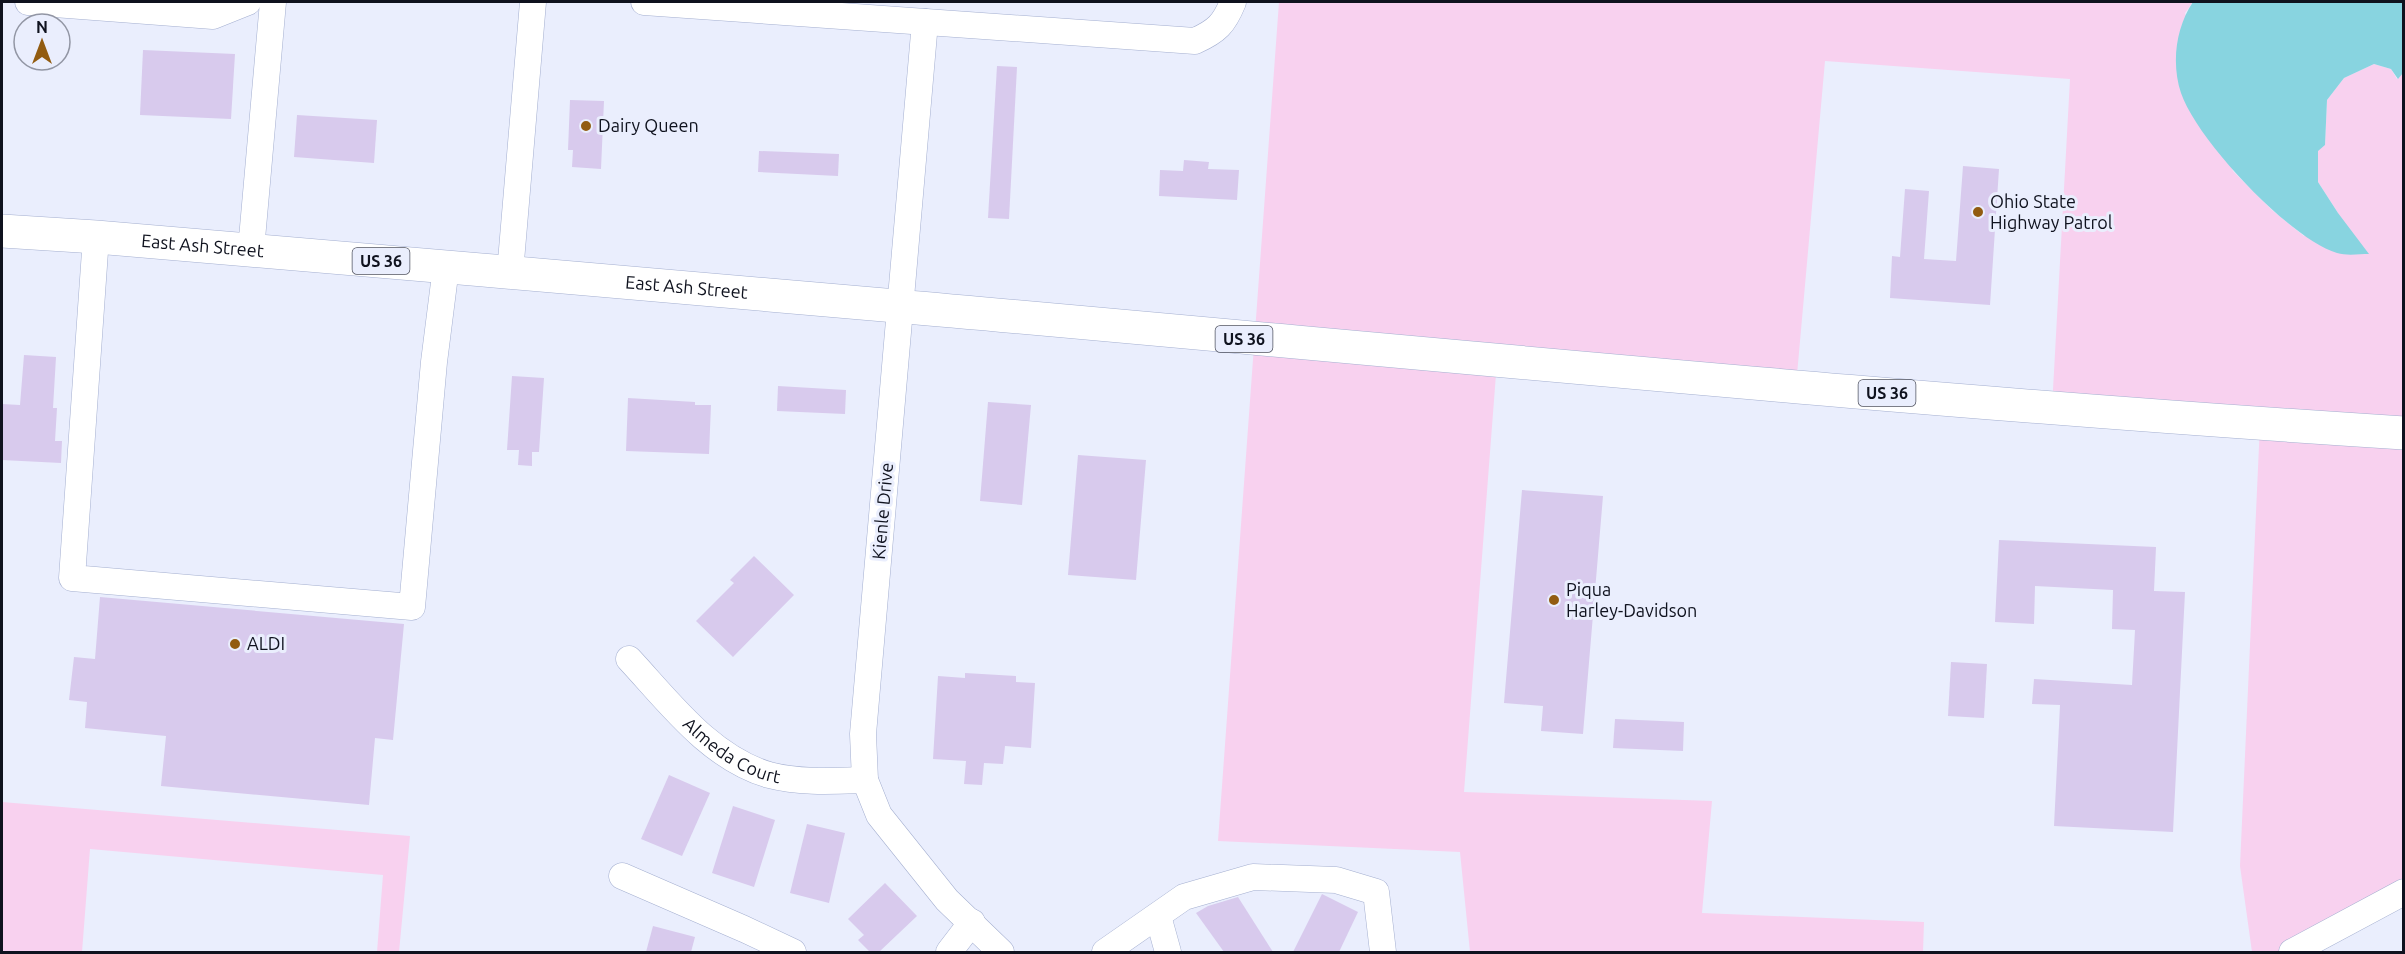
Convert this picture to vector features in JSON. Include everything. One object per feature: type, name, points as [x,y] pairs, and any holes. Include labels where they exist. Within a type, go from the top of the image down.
[{"type":"main road","name":"East Ash Street","points":[[2,231],[96,237],[901,306],[1370,350],[1986,403],[2403,433]]},
{"type":"street","points":[[28,2],[213,16],[248,2]]},
{"type":"street","points":[[251,250],[273,2]]},
{"type":"street","points":[[510,273],[533,2]]},
{"type":"street","points":[[644,2],[1195,41],[1214,32],[1226,18],[1233,2]]},
{"type":"street","name":"Kienle Drive","points":[[925,22],[863,734],[865,780],[879,815],[947,900],[1001,952]]},
{"type":"street","points":[[96,237],[72,578],[412,607],[434,362],[447,267]]},
{"type":"street","name":"Almeda Court","points":[[629,659],[692,727],[727,756],[768,775],[807,781],[865,780]]},
{"type":"street","points":[[621,876],[793,952]]},
{"type":"street","points":[[1105,952],[1184,897],[1253,877],[1336,880],[1376,891],[1383,952]]},
{"type":"street","points":[[2292,952],[2403,892]]},
{"type":"street","points":[[1158,916],[1168,952]]},
{"type":"street","points":[[949,952],[972,922]]},
{"type":"shaded area","points":[[1279,2],[2193,2],[2185,13],[2233,171],[2272,210],[2304,236],[2338,213],[2318,182],[2318,150],[2325,145],[2327,100],[2344,78],[2374,64],[2391,69],[2397,79],[2403,73],[2403,892],[2292,952],[2252,952],[2240,866],[2260,424],[2052,408],[2070,79],[1825,61],[1796,386],[1497,361],[1464,792],[1712,801],[1702,913],[1924,922],[1923,952],[1470,952],[1460,852],[1218,841]]},
{"type":"shaded area","points":[[2,802],[410,836],[399,952],[377,952],[383,875],[90,849],[82,952],[2,952]]},
{"type":"water","points":[[2193,2],[2403,2],[2403,73],[2398,79],[2391,69],[2374,64],[2344,78],[2327,100],[2325,145],[2318,151],[2318,182],[2369,254],[2337,253],[2317,244],[2271,208],[2247,185],[2205,136],[2190,113],[2181,93],[2176,70],[2179,34]]},
{"type":"building","points":[[143,50],[235,54],[231,119],[140,115]]},
{"type":"building","points":[[997,66],[1017,67],[1009,219],[988,218]]},
{"type":"building","name":"Dairy Queen","points":[[570,100],[604,101],[601,169],[572,167],[573,150],[568,150]]},
{"type":"building","points":[[297,115],[377,120],[374,163],[294,157]]},
{"type":"building","points":[[759,151],[839,154],[838,176],[758,172]]},
{"type":"building","points":[[1184,160],[1209,162],[1208,169],[1239,170],[1237,200],[1159,196],[1160,170],[1183,171]]},
{"type":"building","name":"Ohio State Highway Patrol","points":[[1963,166],[1999,169],[1990,305],[1890,298],[1892,256],[1900,257],[1905,189],[1929,191],[1924,259],[1956,261]]},
{"type":"building","points":[[24,355],[56,357],[53,408],[57,408],[55,441],[62,441],[61,463],[2,460],[2,404],[20,405]]},
{"type":"building","points":[[512,376],[544,378],[539,452],[532,452],[532,466],[518,465],[519,450],[507,450]]},
{"type":"building","points":[[778,386],[846,390],[845,414],[777,411]]},
{"type":"building","points":[[628,398],[711,405],[709,454],[626,451]]},
{"type":"building","points":[[988,402],[1031,405],[1022,505],[980,501]]},
{"type":"building","points":[[1078,455],[1146,460],[1136,580],[1068,575]]},
{"type":"building","name":"Piqua Harley-Davidson","points":[[1522,490],[1603,496],[1583,734],[1541,731],[1543,706],[1504,703]]},
{"type":"building","points":[[1999,540],[2156,547],[2154,591],[2185,592],[2173,832],[2054,826],[2060,705],[2032,704],[2034,679],[2132,685],[2135,630],[2112,629],[2113,590],[2035,586],[2034,624],[1995,622]]},
{"type":"building","points":[[754,556],[794,595],[733,657],[696,621],[734,583],[730,580]]},
{"type":"building","points":[[100,597],[404,624],[393,740],[375,738],[369,805],[161,786],[166,736],[85,728],[87,702],[69,700],[74,657],[95,659]]},
{"type":"building","points":[[1951,662],[1987,664],[1984,718],[1948,716]]},
{"type":"building","points":[[965,673],[1016,676],[1016,682],[1035,683],[1031,748],[1005,746],[1003,764],[984,763],[982,785],[964,784],[966,761],[933,759],[938,676],[965,678]]},
{"type":"building","points":[[1615,719],[1684,722],[1683,751],[1613,748]]},
{"type":"building","points":[[669,775],[710,793],[682,856],[641,839]]},
{"type":"building","points":[[733,806],[775,820],[754,887],[712,873]]},
{"type":"building","points":[[807,824],[845,833],[829,903],[790,893]]},
{"type":"building","points":[[885,883],[917,916],[879,952],[870,952],[858,940],[864,935],[848,919]]},
{"type":"building","points":[[1322,894],[1358,912],[1339,952],[1293,952]]},
{"type":"building","points":[[1238,897],[1273,952],[1224,952],[1196,913],[1208,906]]},
{"type":"building","points":[[653,926],[695,937],[691,952],[646,952]]},
{"type":"place","name":"Dairy Queen","points":[[586,126]]},
{"type":"place","name":"Ohio State Highway Patrol","points":[[1978,212]]},
{"type":"place","name":"Piqua Harley-Davidson","points":[[1554,600]]},
{"type":"place","name":"ALDI","points":[[235,644]]}]
